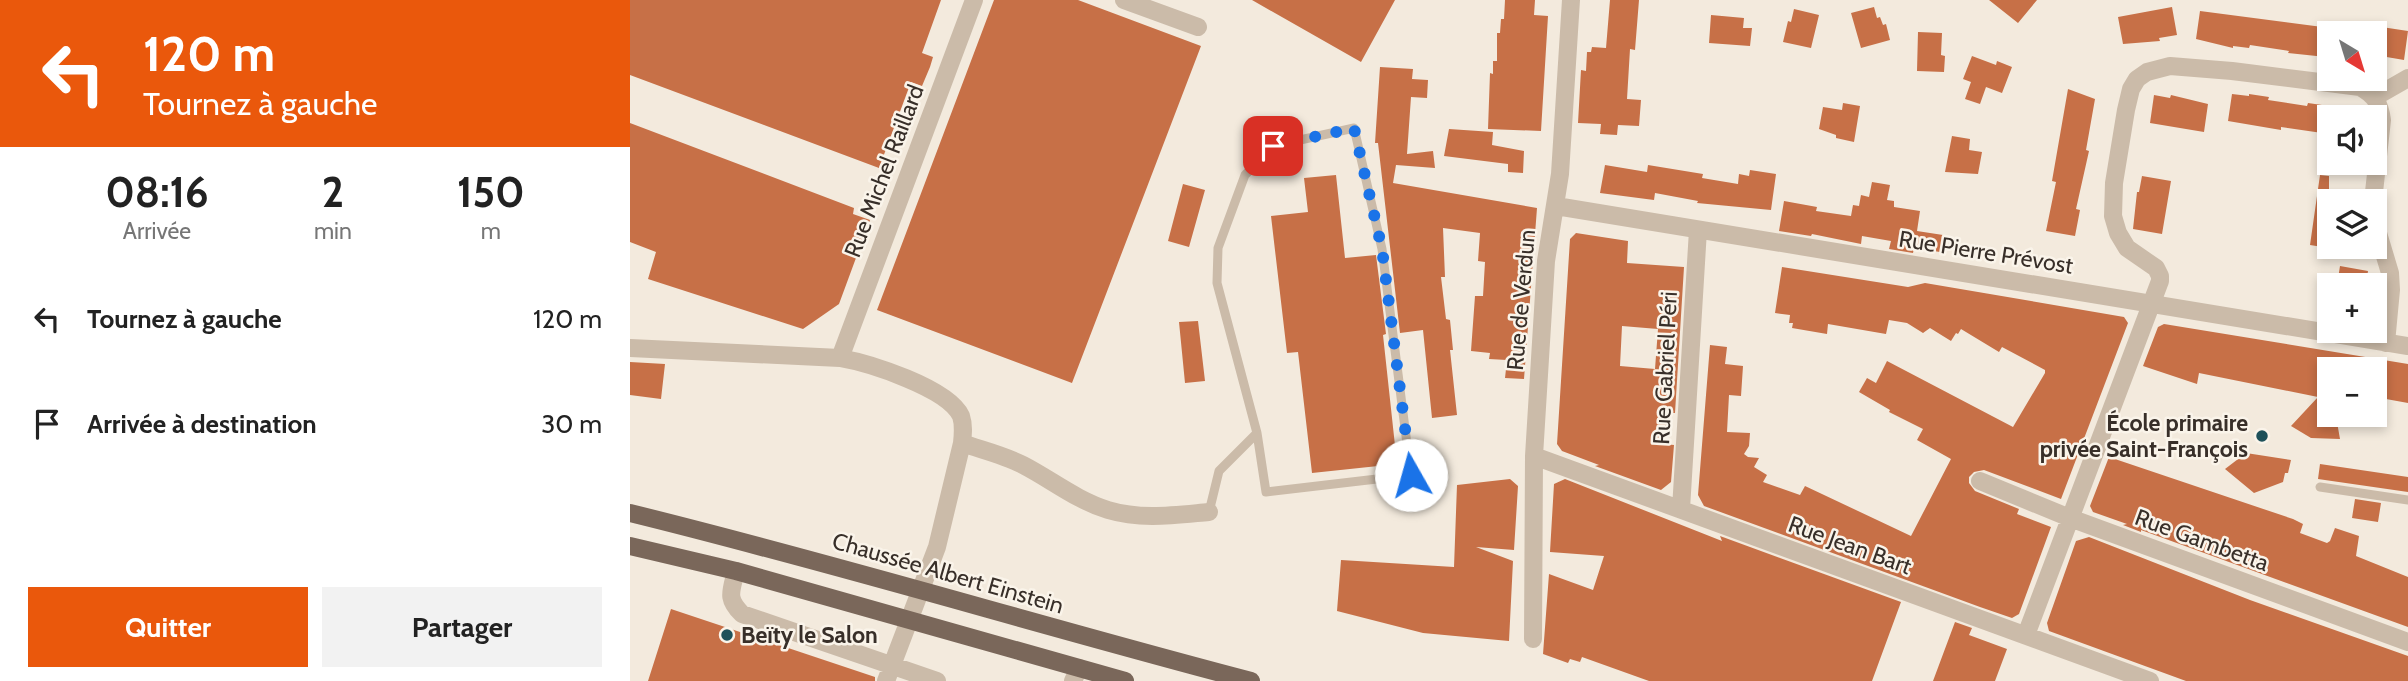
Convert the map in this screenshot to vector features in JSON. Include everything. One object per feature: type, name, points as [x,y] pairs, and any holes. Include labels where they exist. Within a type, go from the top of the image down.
[{"type":"main road","name":"Chaussée Albert Einstein","points":[[630,513],[765,547],[1021,620],[1251,681]]},
{"type":"main road","points":[[630,546],[736,572],[910,621],[1076,674],[1125,681]]},
{"type":"street","name":"Rue Michel Raillard","points":[[840,358],[974,0]]},
{"type":"street","points":[[1124,0],[1198,27]]},
{"type":"street","name":"Rue de Verdun","points":[[1533,639],[1534,456],[1546,261],[1560,174],[1571,0]]},
{"type":"street","points":[[2026,635],[2160,281],[2159,272],[2127,248],[2118,233],[2113,216],[2126,110],[2131,89],[2137,79],[2158,68],[2170,66],[2360,87],[2375,97],[2382,120],[2374,189]]},
{"type":"street","points":[[2375,97],[2408,78]]},
{"type":"street","name":"Rue Pierre Prévost","points":[[1556,206],[2317,331]]},
{"type":"street","name":"Rue Gabriel Péri","points":[[1681,509],[1698,230]]},
{"type":"street","points":[[2385,259],[2391,290],[2387,332]]},
{"type":"street","name":"Rue Pierre Prévost","points":[[2386,343],[2408,346]]},
{"type":"street","points":[[630,348],[840,358],[877,368],[920,385],[943,397],[956,409],[963,428],[962,443],[937,547],[889,673]]},
{"type":"street","points":[[962,443],[1021,463],[1067,493],[1109,511],[1160,517],[1209,512]]},
{"type":"street","name":"Rue Jean Bart","points":[[1534,456],[2150,681]]},
{"type":"street","name":"Rue Gambetta","points":[[1980,481],[2070,518],[2408,642]]},
{"type":"street","points":[[736,572],[730,596],[733,606],[742,614],[889,673],[937,681]]},
{"type":"lane","points":[[1354,128],[1382,249],[1411,475],[1266,492],[1257,433],[1217,283],[1218,248],[1245,175],[1273,146],[1354,128]]},
{"type":"lane","points":[[1209,512],[1219,471],[1257,433]]},
{"type":"lane","points":[[2320,487],[2408,500]]},
{"type":"building","points":[[630,0],[941,0],[922,53],[933,57],[930,67],[922,86],[911,82],[879,168],[630,75]]},
{"type":"building","points":[[994,0],[1078,0],[1201,46],[1072,383],[877,310]]},
{"type":"building","points":[[1252,0],[1395,0],[1361,62]]},
{"type":"building","points":[[1505,0],[1535,0],[1534,15],[1548,16],[1541,131],[1488,129],[1490,73],[1493,74],[1493,61],[1497,61],[1497,33],[1500,33],[1501,19],[1504,19]]},
{"type":"building","points":[[1610,0],[1639,0],[1635,50],[1630,49],[1627,99],[1641,100],[1639,126],[1618,125],[1617,135],[1600,134],[1601,124],[1578,123],[1581,70],[1586,71],[1587,52],[1591,52],[1592,47],[1606,48]]},
{"type":"building","points":[[1989,0],[2037,0],[2018,23]]},
{"type":"building","points":[[1874,7],[1877,18],[1880,17],[1883,25],[1886,24],[1890,40],[1861,48],[1851,13]]},
{"type":"building","points":[[2172,7],[2177,35],[2159,38],[2160,41],[2123,44],[2118,17]]},
{"type":"building","points":[[1794,9],[1819,15],[1811,48],[1783,42]]},
{"type":"building","points":[[2200,11],[2317,26],[2317,56],[2250,45],[2249,48],[2233,48],[2196,39]]},
{"type":"building","points":[[1711,15],[1744,18],[1743,28],[1752,28],[1750,46],[1709,43]]},
{"type":"building","points":[[2387,28],[2408,31],[2404,60],[2387,57]]},
{"type":"building","points":[[1918,32],[1942,33],[1941,55],[1945,56],[1944,72],[1917,71]]},
{"type":"building","points":[[1972,56],[1996,65],[1997,61],[2012,67],[2002,93],[1986,87],[1980,104],[1965,99],[1971,82],[1963,79]]},
{"type":"building","points":[[1380,67],[1413,69],[1412,79],[1428,80],[1427,98],[1411,97],[1407,154],[1433,151],[1435,168],[1396,165],[1393,183],[1537,208],[1524,379],[1505,378],[1507,360],[1489,359],[1490,353],[1471,351],[1475,296],[1483,296],[1485,262],[1478,261],[1480,233],[1443,228],[1445,277],[1441,277],[1446,319],[1450,320],[1453,350],[1450,350],[1457,415],[1432,418],[1423,330],[1400,333],[1378,143],[1375,143]]},
{"type":"building","points":[[2068,89],[2095,99],[2086,150],[2089,151],[2076,209],[2080,210],[2075,236],[2046,231],[2056,182],[2052,181]]},
{"type":"building","points":[[2232,94],[2269,97],[2268,100],[2307,106],[2308,103],[2322,105],[2317,105],[2317,132],[2281,127],[2281,130],[2228,121]]},
{"type":"building","points":[[2154,95],[2170,98],[2171,95],[2208,104],[2204,132],[2150,123]]},
{"type":"building","points":[[1843,103],[1860,106],[1854,142],[1836,138],[1836,135],[1819,129],[1823,107],[1842,110]]},
{"type":"building","points":[[630,123],[854,208],[853,214],[870,220],[839,304],[803,329],[648,279],[656,252],[630,242]]},
{"type":"building","points":[[1449,129],[1493,132],[1492,145],[1524,151],[1523,173],[1508,172],[1508,164],[1444,156]]},
{"type":"building","points":[[1952,136],[1970,139],[1969,150],[1982,152],[1978,174],[1945,172]]},
{"type":"building","points":[[1605,165],[1647,172],[1648,165],[1703,174],[1702,178],[1738,184],[1739,174],[1749,176],[1750,170],[1776,174],[1771,210],[1697,203],[1698,201],[1655,193],[1654,200],[1600,193]]},
{"type":"building","points":[[1336,175],[1345,258],[1376,255],[1397,464],[1312,473],[1298,352],[1287,353],[1271,216],[1308,212],[1304,178]]},
{"type":"building","points":[[2320,175],[2329,176],[2329,189],[2318,189]]},
{"type":"building","points":[[2142,176],[2171,181],[2162,234],[2133,229],[2137,192]]},
{"type":"building","points":[[1872,182],[1890,185],[1887,200],[1894,201],[1894,207],[1920,211],[1917,231],[1943,235],[1940,252],[1914,248],[1913,253],[1889,249],[1891,241],[1862,236],[1861,244],[1812,234],[1779,231],[1784,201],[1817,207],[1816,211],[1851,216],[1853,205],[1859,206],[1861,195],[1869,197]]},
{"type":"building","points":[[1183,184],[1205,190],[1189,247],[1168,241]]},
{"type":"building","points":[[2317,196],[2317,246],[2310,245]]},
{"type":"building","points":[[1576,233],[1628,241],[1627,263],[1684,267],[1675,413],[1669,413],[1664,444],[1674,445],[1671,482],[1661,490],[1595,466],[1599,465],[1562,451],[1557,444],[1570,239]],"holes":[[[1622,326],[1658,329],[1655,369],[1620,366]]]},
{"type":"building","points":[[2340,266],[2368,271],[2368,273],[2339,273]]},
{"type":"building","points":[[1782,267],[1908,287],[1925,283],[2124,317],[2128,323],[2061,499],[1984,470],[1974,472],[1969,477],[1969,483],[1975,491],[2019,509],[2017,514],[2051,527],[2019,614],[2012,618],[1704,506],[1698,495],[1710,345],[1727,347],[1725,364],[1743,366],[1741,396],[1729,395],[1727,432],[1750,433],[1749,446],[1744,454],[1759,458],[1754,467],[1767,475],[1763,482],[1800,495],[1805,486],[1911,536],[1951,459],[1917,440],[1923,429],[1889,412],[1890,410],[1859,392],[1867,378],[1876,383],[1887,361],[2013,427],[2045,373],[2045,370],[2002,347],[1999,352],[1961,329],[1951,341],[1930,328],[1923,333],[1907,323],[1889,320],[1886,334],[1828,324],[1827,334],[1792,328],[1793,323],[1789,323],[1790,315],[1775,313]]},
{"type":"building","points":[[1198,321],[1205,381],[1185,383],[1179,322]]},
{"type":"building","points":[[2164,324],[2365,357],[2317,357],[2317,397],[2199,373],[2197,384],[2143,366],[2158,327]]},
{"type":"building","points":[[2387,361],[2408,364],[2408,403],[2387,399]]},
{"type":"building","points":[[630,362],[665,364],[661,399],[630,395]]},
{"type":"building","points":[[2317,398],[2317,427],[2338,427],[2340,439],[2311,438],[2291,426]]},
{"type":"building","points":[[2246,453],[2291,460],[2283,482],[2254,493],[2225,469]]},
{"type":"building","points":[[2109,457],[2293,519],[2303,524],[2300,533],[2327,543],[2335,528],[2359,536],[2356,556],[2408,577],[2408,627],[2141,532],[2093,512],[2090,506]]},
{"type":"building","points":[[2320,464],[2408,477],[2408,492],[2318,479]]},
{"type":"building","points":[[1510,479],[1518,486],[1514,550],[1476,547],[1513,561],[1509,641],[1423,633],[1337,611],[1341,560],[1454,567],[1457,485]]},
{"type":"building","points":[[1565,479],[1722,541],[1720,536],[1901,602],[1872,681],[1649,681],[1582,657],[1580,662],[1570,659],[1568,663],[1543,654],[1549,574],[1593,590],[1604,556],[1550,552],[1554,484]]},
{"type":"building","points":[[2355,499],[2381,503],[2378,522],[2352,518]]},
{"type":"building","points":[[2089,537],[2250,600],[2408,656],[2408,681],[2186,681],[2049,631],[2047,623],[2076,541]]},
{"type":"building","points":[[671,609],[875,677],[875,681],[648,681]]},
{"type":"building","points":[[1955,622],[1972,628],[1969,635],[2007,649],[1995,681],[1933,681]]},
{"type":"place","name":"École primaire privée Saint-François","points":[[2262,436]]},
{"type":"place","name":"Beïty le Salon","points":[[727,635]]},
{"type":"route","points":[[1273,146],[1354,128],[1382,249],[1411,475]]}]
